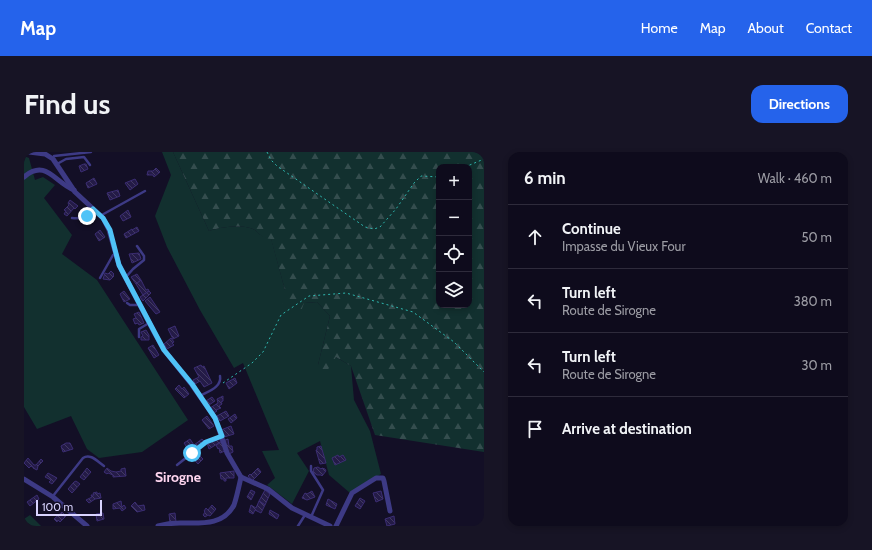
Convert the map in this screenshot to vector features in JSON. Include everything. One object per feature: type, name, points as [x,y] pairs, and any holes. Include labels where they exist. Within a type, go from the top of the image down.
[{"type":"street","points":[[29,152],[45,154],[55,160],[74,190],[100,216],[110,230],[119,265],[149,323],[164,350],[192,384],[215,418],[227,453],[241,477],[268,489],[292,508],[330,526]]},
{"type":"street","points":[[24,177],[30,172],[44,170],[66,187],[74,190]]},
{"type":"street","points":[[158,526],[179,523],[200,525],[212,524],[221,520],[229,514],[234,504],[241,477]]},
{"type":"street","points":[[336,526],[352,493],[376,478],[382,478],[384,482],[390,511]]},
{"type":"street","points":[[26,482],[53,497],[88,526]]},
{"type":"lane","points":[[55,160],[56,152]]},
{"type":"lane","points":[[55,160],[91,152]]},
{"type":"lane","points":[[55,160],[84,157],[90,165]]},
{"type":"lane","points":[[100,216],[145,191]]},
{"type":"lane","points":[[72,218],[81,219],[87,216],[93,209]]},
{"type":"lane","points":[[126,278],[133,269],[144,260],[144,256],[137,246]]},
{"type":"lane","points":[[100,278],[115,254]]},
{"type":"lane","points":[[127,303],[130,305],[140,305]]},
{"type":"lane","points":[[139,336],[139,329],[149,323]]},
{"type":"lane","points":[[200,397],[219,385],[221,381],[220,376]]},
{"type":"lane","points":[[177,465],[206,442],[222,436]]},
{"type":"lane","points":[[53,497],[82,458],[90,456],[104,466]]},
{"type":"lane","points":[[298,526],[308,516],[323,490],[311,471],[311,466]]},
{"type":"path","points":[[267,152],[271,160],[277,166],[365,227],[374,229],[380,227],[396,209],[414,183],[421,176],[436,177]]},
{"type":"path","points":[[472,164],[484,159]]},
{"type":"path","points":[[219,385],[252,363],[263,352],[281,315],[309,296],[346,293],[413,312],[454,342],[484,372]]},
{"type":"green space","points":[[162,152],[173,152],[209,231],[218,228],[246,227],[255,230],[264,237],[271,238],[285,290],[304,303],[317,302],[330,316],[318,365],[336,357],[351,366],[354,400],[370,431],[381,474],[350,493],[329,475],[320,441],[297,453],[309,471],[292,504],[267,485],[275,478],[262,451],[279,450],[243,363],[234,368],[200,310],[167,247],[155,216],[171,175]]},
{"type":"green space","points":[[173,152],[484,152],[484,452],[375,435],[351,366],[336,357],[325,374],[318,365],[330,316],[317,302],[304,303],[300,314],[279,301],[285,290],[271,239],[261,236],[255,230],[246,227],[218,228],[209,231]]},
{"type":"green space","points":[[24,156],[29,158],[35,180],[43,177],[55,185],[44,198],[72,235],[62,254],[97,280],[188,420],[142,452],[99,458],[87,449],[71,416],[37,429],[24,407]]},
{"type":"green space","points":[[30,515],[41,526],[24,526],[24,519]]},
{"type":"building","points":[[86,164],[88,169],[81,172],[79,166]]},
{"type":"building","points":[[156,168],[160,172],[154,177],[153,175],[147,175],[148,171],[153,171]]},
{"type":"building","points":[[94,178],[97,184],[88,188],[86,183]]},
{"type":"building","points":[[135,179],[138,184],[130,190],[125,183]]},
{"type":"building","points":[[118,190],[120,196],[110,200],[107,193]]},
{"type":"building","points":[[70,200],[78,206],[75,209],[74,208],[67,216],[64,214],[66,211],[64,210],[69,205],[68,203]]},
{"type":"building","points":[[128,210],[131,217],[123,221],[120,216]]},
{"type":"building","points":[[137,227],[139,231],[126,238],[124,234]]},
{"type":"building","points":[[100,230],[105,237],[99,241],[95,234]]},
{"type":"building","points":[[139,253],[141,259],[132,263],[129,254]]},
{"type":"building","points":[[111,271],[114,276],[110,280],[103,279],[105,273],[108,274]]},
{"type":"building","points":[[137,274],[141,280],[136,284],[131,277]]},
{"type":"building","points":[[141,280],[146,290],[148,289],[149,291],[143,295],[136,284]]},
{"type":"building","points":[[124,291],[130,299],[124,302],[120,294]]},
{"type":"building","points":[[149,291],[151,293],[143,301],[140,297]]},
{"type":"building","points":[[150,297],[160,312],[156,314],[145,301]]},
{"type":"building","points":[[139,312],[144,323],[139,325],[138,323],[135,324],[133,319],[136,318],[134,314]]},
{"type":"building","points":[[175,326],[179,336],[173,339],[168,329]]},
{"type":"building","points":[[146,330],[149,335],[149,340],[141,340],[141,337],[143,336],[141,332]]},
{"type":"building","points":[[171,338],[174,345],[167,349],[164,344]]},
{"type":"building","points":[[153,345],[159,355],[154,358],[148,348]]},
{"type":"building","points":[[201,365],[202,367],[204,366],[212,383],[204,387],[200,381],[195,384],[193,380],[199,377],[194,368]]},
{"type":"building","points":[[235,378],[237,383],[229,389],[226,383]]},
{"type":"building","points":[[179,385],[182,389],[184,387],[189,394],[184,398],[175,389]]},
{"type":"building","points":[[223,396],[223,401],[221,402],[222,404],[219,406],[221,408],[216,410],[217,411],[214,413],[210,408],[218,403],[217,399]]},
{"type":"building","points":[[212,397],[215,401],[209,405],[206,401]]},
{"type":"building","points":[[226,411],[229,416],[220,421],[217,416]]},
{"type":"building","points":[[235,414],[237,418],[231,423],[228,419]]},
{"type":"building","points":[[207,416],[214,426],[209,429],[202,420]]},
{"type":"building","points":[[231,426],[234,434],[224,437],[221,430]]},
{"type":"building","points":[[220,438],[222,441],[209,449],[207,443]]},
{"type":"building","points":[[190,439],[194,445],[202,439],[205,442],[191,453],[184,443]]},
{"type":"building","points":[[228,439],[229,446],[232,446],[233,452],[229,454],[225,440]]},
{"type":"building","points":[[222,442],[225,451],[220,453],[219,448],[218,449],[216,445]]},
{"type":"building","points":[[66,443],[70,443],[73,449],[63,452],[61,446]]},
{"type":"building","points":[[321,446],[326,463],[320,464],[316,450],[317,447]]},
{"type":"building","points":[[196,452],[203,459],[198,464],[191,456]]},
{"type":"building","points":[[338,455],[339,457],[343,455],[346,460],[335,465],[332,458]]},
{"type":"building","points":[[28,458],[34,465],[36,465],[41,459],[43,461],[38,466],[37,470],[31,466],[29,468],[24,463]]},
{"type":"building","points":[[318,467],[325,469],[326,471],[322,476],[313,472],[314,468]]},
{"type":"building","points":[[87,468],[91,472],[84,480],[80,477]]},
{"type":"building","points":[[107,468],[116,472],[125,468],[126,476],[113,477],[113,475],[104,472]]},
{"type":"building","points":[[258,468],[261,472],[252,481],[248,476]]},
{"type":"building","points":[[234,471],[234,478],[226,478],[226,481],[221,479],[220,473]]},
{"type":"building","points":[[48,473],[57,478],[52,484],[49,482],[51,480],[45,477]]},
{"type":"building","points":[[76,481],[80,484],[72,493],[68,489]]},
{"type":"building","points":[[251,490],[255,492],[251,500],[247,497]]},
{"type":"building","points":[[265,490],[270,494],[265,505],[259,501]]},
{"type":"building","points":[[312,491],[315,497],[307,500],[302,498],[305,493],[307,494]]},
{"type":"building","points":[[381,491],[383,499],[376,502],[373,493]]},
{"type":"building","points":[[97,492],[97,494],[100,493],[101,498],[95,499],[89,503],[86,500],[92,497],[91,495],[94,495],[93,493]]},
{"type":"building","points":[[37,495],[39,499],[30,506],[27,502]]},
{"type":"building","points":[[360,498],[365,501],[360,509],[355,506]]},
{"type":"building","points":[[328,499],[337,504],[335,509],[326,505]]},
{"type":"building","points":[[121,501],[122,507],[124,505],[126,508],[122,511],[120,508],[113,509],[113,504]]},
{"type":"building","points":[[259,501],[265,505],[261,513],[255,510],[253,514],[249,512],[251,505],[256,508]]},
{"type":"building","points":[[135,502],[138,506],[144,505],[145,510],[137,512],[131,506]]},
{"type":"building","points":[[212,505],[216,509],[210,516],[208,515],[205,517],[203,515],[205,512],[204,511],[206,508],[208,510]]},
{"type":"building","points":[[270,510],[279,515],[277,519],[269,514]]},
{"type":"building","points":[[62,512],[66,516],[60,522],[58,520],[57,522],[54,519]]},
{"type":"building","points":[[103,513],[104,519],[97,521],[96,514]]},
{"type":"building","points":[[175,513],[176,522],[170,523],[169,514]]},
{"type":"building","points":[[394,516],[395,524],[387,526],[385,519]]},
{"type":"district","name":"Sirogne","points":[[178,477]]},
{"type":"route","points":[[87,216],[93,209],[103,218],[110,230],[119,265],[164,350],[192,384],[215,418],[222,436],[206,442],[192,453]]}]
